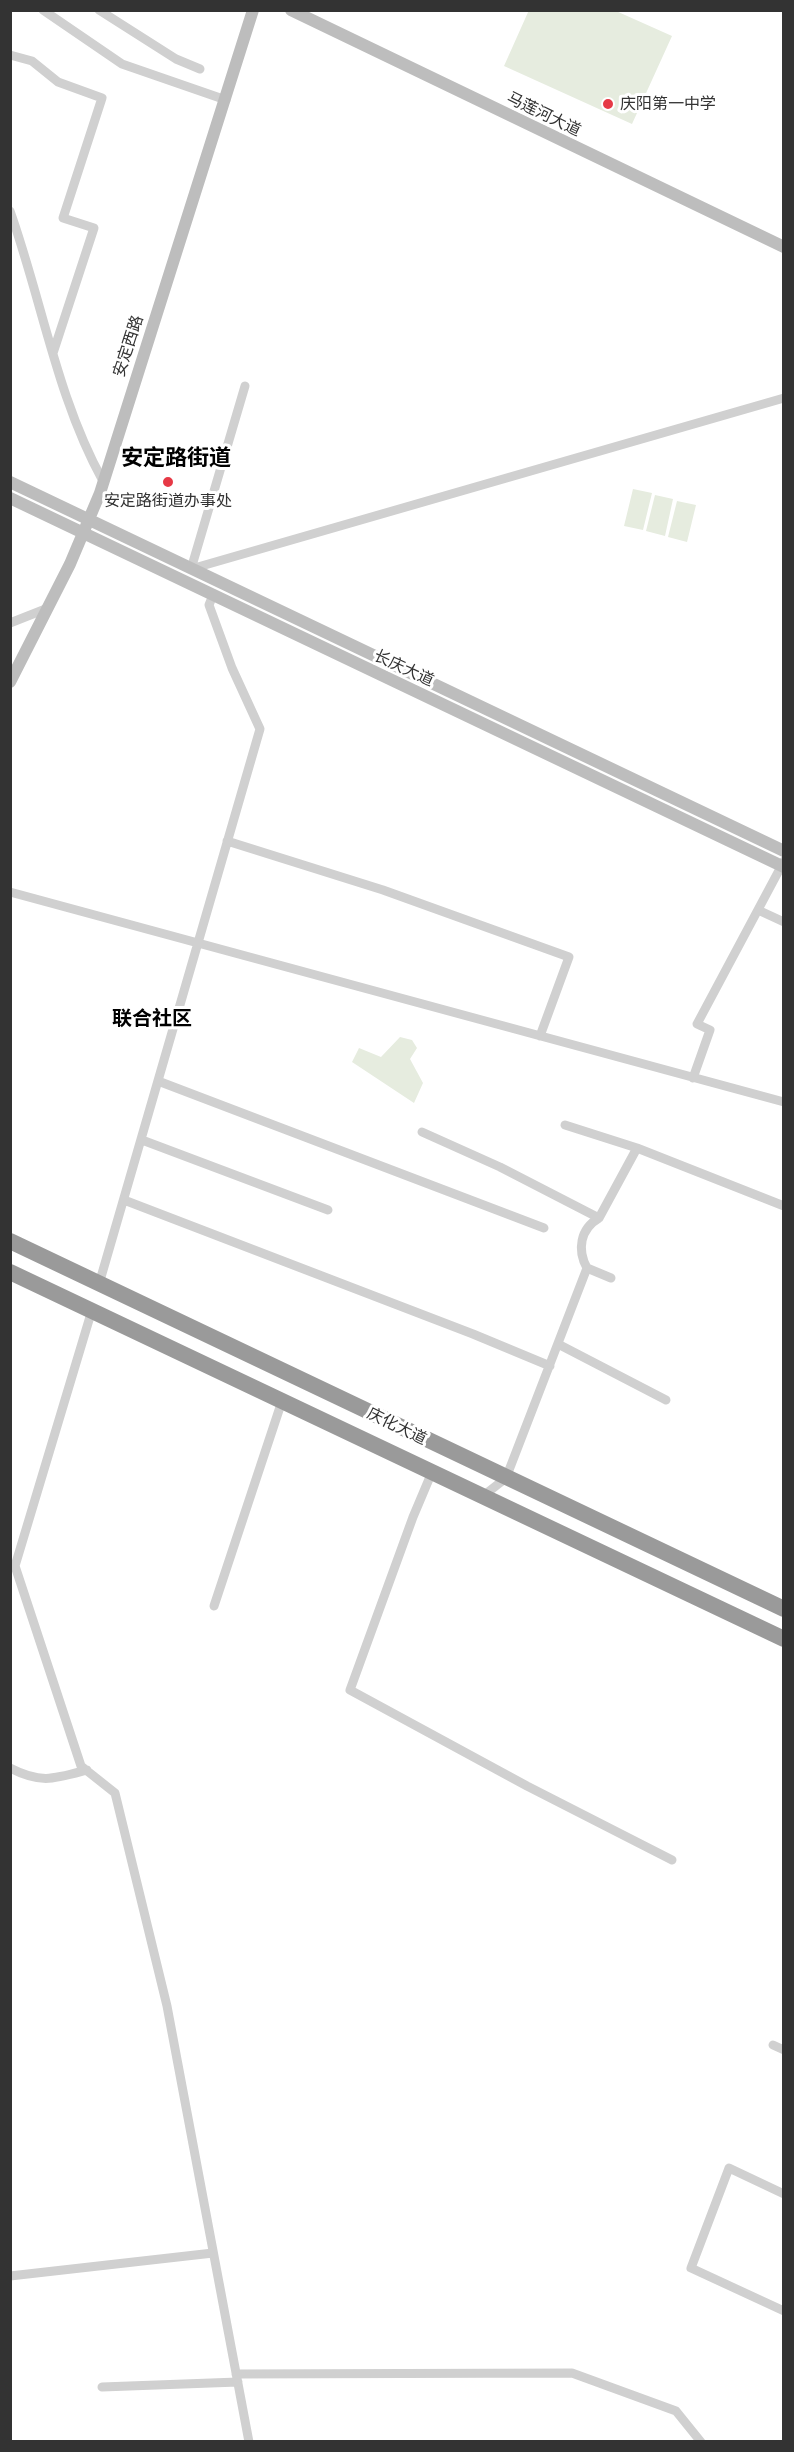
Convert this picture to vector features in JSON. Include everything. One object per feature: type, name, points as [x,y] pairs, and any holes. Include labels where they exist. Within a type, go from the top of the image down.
[{"type":"highway","name":"庆化大道","points":[[10,1241],[783,1610]]},
{"type":"highway","name":"庆化大道","points":[[10,1272],[783,1639]]},
{"type":"street","points":[[43,10],[122,64],[222,99]]},
{"type":"street","points":[[99,10],[176,59],[200,69]]},
{"type":"street","name":"安定西路","points":[[222,99],[246,10]]},
{"type":"street","name":"安定西路","points":[[10,682],[81,531],[101,477],[222,99],[253,10]]},
{"type":"street","name":"马莲河大道","points":[[291,10],[783,247]]},
{"type":"street","name":"马莲河大道","points":[[309,10],[783,239]]},
{"type":"street","points":[[10,55],[32,61],[58,82],[102,98],[63,218],[94,228],[53,353]]},
{"type":"street","points":[[10,211],[29,265],[53,353],[85,448],[101,477]]},
{"type":"street","points":[[192,569],[246,386]]},
{"type":"street","points":[[192,569],[783,398]]},
{"type":"street","name":"长庆大道","points":[[10,482],[783,851]]},
{"type":"street","name":"长庆大道","points":[[10,498],[782,865]]},
{"type":"street","points":[[99,1284],[260,729],[232,668],[209,605],[213,595]]},
{"type":"street","points":[[10,623],[43,610]]},
{"type":"street","name":"安定西路","points":[[10,666],[43,610]]},
{"type":"street","points":[[227,841],[383,890],[569,957],[540,1036]]},
{"type":"street","points":[[693,1078],[710,1030],[697,1024],[782,865]]},
{"type":"street","points":[[10,892],[783,1102]]},
{"type":"street","points":[[758,910],[783,922]]},
{"type":"street","points":[[159,1082],[544,1228]]},
{"type":"street","points":[[565,1125],[637,1148],[783,1206]]},
{"type":"street","points":[[422,1132],[500,1167],[599,1218]]},
{"type":"street","points":[[142,1140],[328,1210]]},
{"type":"street","points":[[483,1496],[506,1478],[586,1268],[581,1243],[590,1223],[599,1218],[637,1148]]},
{"type":"street","points":[[124,1200],[473,1334],[550,1366]]},
{"type":"street","points":[[586,1268],[611,1278]]},
{"type":"street","points":[[92,1310],[15,1566],[81,1766],[115,1793],[167,2006],[249,2442]]},
{"type":"street","points":[[558,1344],[666,1400]]},
{"type":"street","points":[[214,1606],[282,1401]]},
{"type":"street","points":[[432,1472],[413,1517],[350,1690],[527,1786],[672,1860]]},
{"type":"street","points":[[10,1768],[30,1778],[55,1779],[87,1770]]},
{"type":"street","points":[[774,2045],[783,2050]]},
{"type":"street","points":[[783,2194],[729,2168],[691,2268],[783,2311]]},
{"type":"street","points":[[10,2276],[213,2253]]},
{"type":"street","points":[[102,2387],[237,2378],[572,2373],[676,2411],[701,2442]]},
{"type":"shaded area","points":[[529,10],[616,11],[672,36],[632,124],[504,66]]},
{"type":"shaded area","points":[[633,489],[652,493],[643,530],[624,526]]},
{"type":"shaded area","points":[[655,495],[673,499],[665,536],[646,531]]},
{"type":"shaded area","points":[[677,501],[696,505],[687,542],[668,537]]},
{"type":"shaded area","points":[[400,1037],[412,1040],[417,1048],[410,1059],[423,1083],[414,1103],[352,1062],[359,1048],[381,1057]]},
{"type":"place","name":"庆阳第一中学","points":[[608,104]]},
{"type":"place","name":"安定路街道办事处","points":[[168,482]]},
{"type":"district","name":"安定路街道","points":[[176,458]]},
{"type":"district","name":"联合社区","points":[[152,1018]]}]
